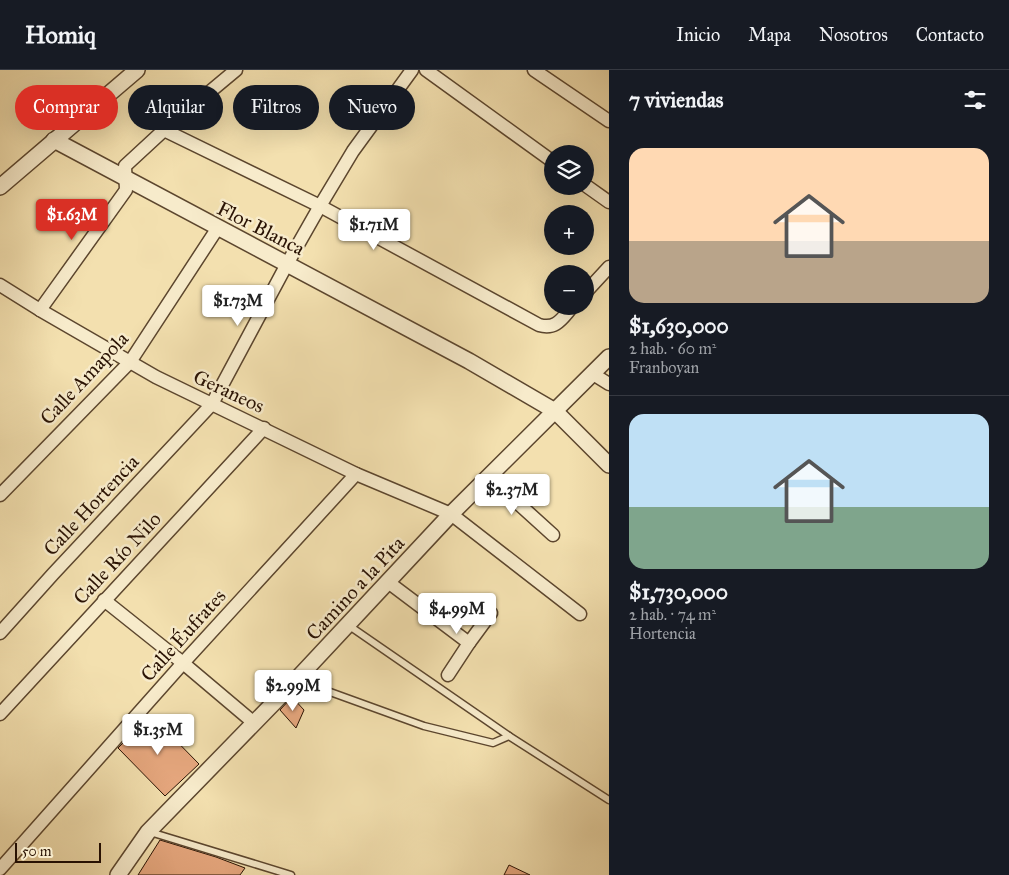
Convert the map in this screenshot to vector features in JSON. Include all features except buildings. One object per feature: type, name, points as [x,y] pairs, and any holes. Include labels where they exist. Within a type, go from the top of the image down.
[{"type":"street","points":[[0,187],[137,70]]},
{"type":"street","name":"Calle Hortencia","points":[[0,633],[52,574],[212,404],[320,206],[353,151],[412,70]]},
{"type":"street","points":[[426,70],[544,156]]},
{"type":"street","points":[[534,70],[609,121]]},
{"type":"street","points":[[216,85],[232,71]]},
{"type":"street","points":[[40,310],[126,190],[125,166],[164,130],[320,206],[539,325],[548,327],[556,324],[564,315]]},
{"type":"street","name":"Flor Blanca","points":[[54,140],[217,229],[469,361],[555,411],[609,465]]},
{"type":"street","points":[[594,191],[609,202]]},
{"type":"street","name":"Calle Amapola","points":[[0,495],[130,362],[217,229]]},
{"type":"street","points":[[594,283],[609,267]]},
{"type":"street","name":"Geraneos","points":[[0,285],[156,377],[356,474],[451,514],[580,614]]},
{"type":"street","name":"Camino a la Pita","points":[[118,875],[148,832],[296,680],[451,514],[609,357]]},
{"type":"street","points":[[594,374],[609,384]]},
{"type":"street","name":"Calle Río Nilo","points":[[0,714],[264,428]]},
{"type":"street","name":"Calle Éufrates","points":[[0,868],[183,662],[356,474]]},
{"type":"street","points":[[489,477],[553,535]]},
{"type":"street","points":[[388,582],[469,643]]},
{"type":"street","points":[[104,600],[183,662],[254,723]]},
{"type":"street","points":[[448,675],[491,613]]},
{"type":"lane","points":[[347,625],[509,736],[609,800]]},
{"type":"lane","points":[[296,680],[424,726],[493,743],[509,736]]},
{"type":"lane","points":[[148,832],[291,875]]}]
